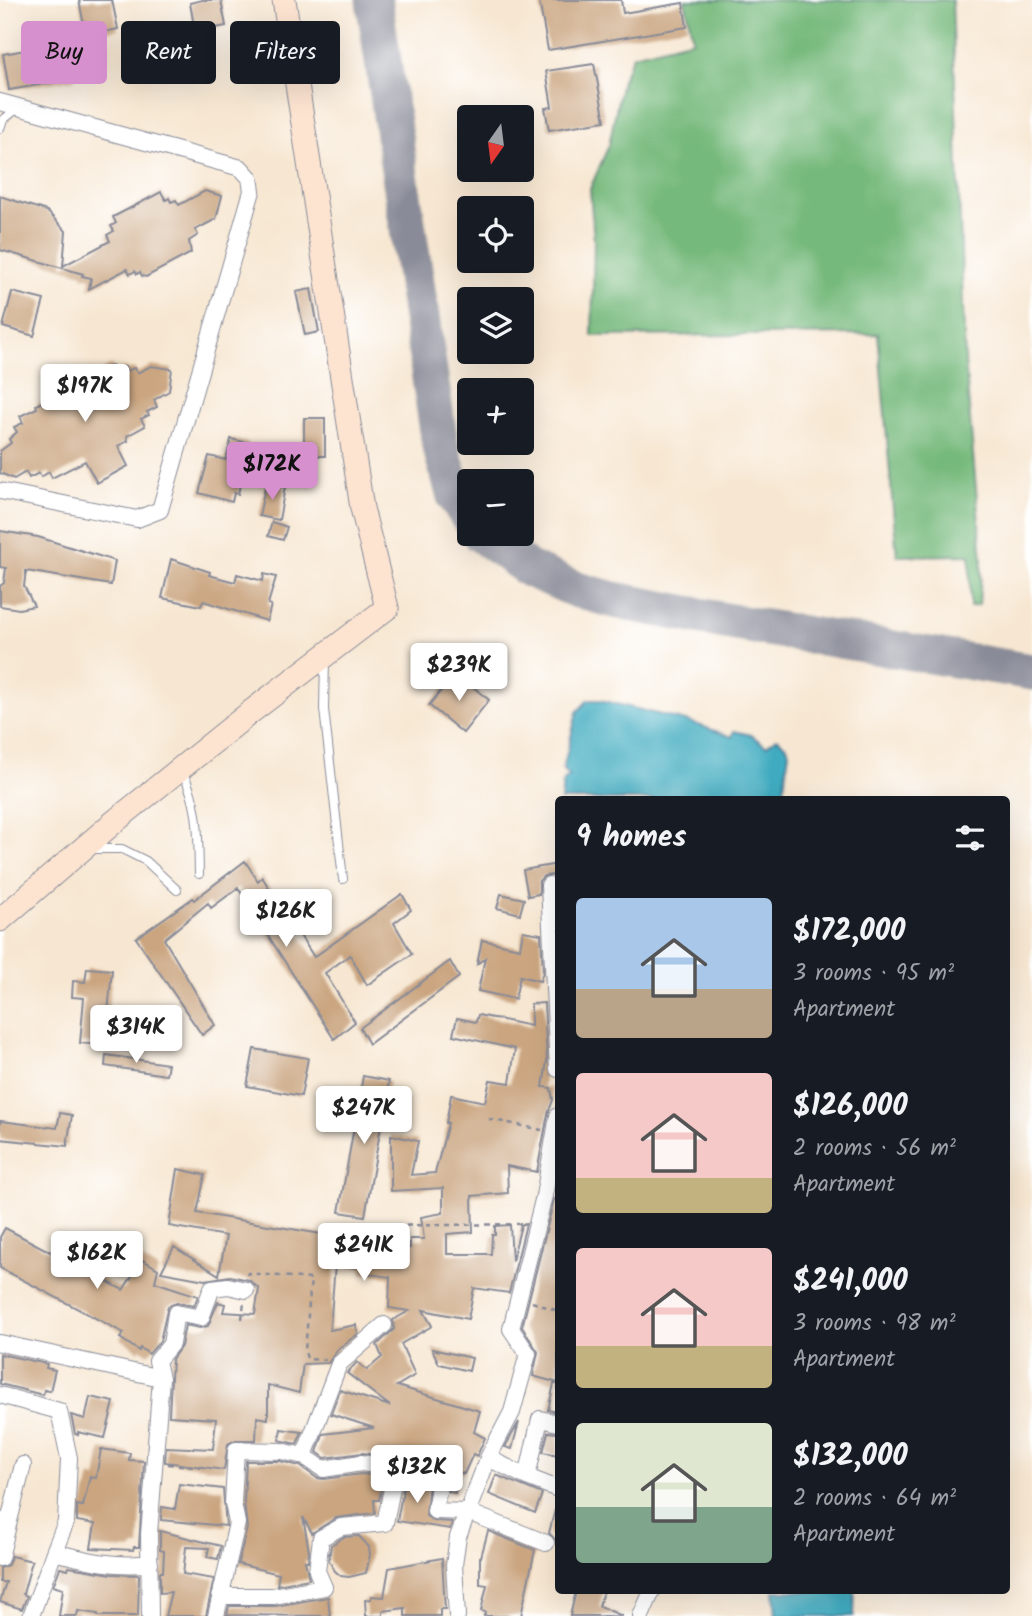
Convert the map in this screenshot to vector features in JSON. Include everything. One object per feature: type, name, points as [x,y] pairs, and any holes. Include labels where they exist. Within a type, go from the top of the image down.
[{"type":"street","points":[[0,920],[180,769],[387,608],[362,508],[284,0]]},
{"type":"street","points":[[0,102],[241,168],[250,178],[252,191],[160,510],[137,519],[0,491]]},
{"type":"street","points":[[549,885],[555,1008]]},
{"type":"street","points":[[457,1616],[454,1565],[458,1537],[488,1458],[512,1412],[528,1354],[511,1329],[538,1224],[555,1134]]},
{"type":"street","points":[[150,1616],[149,1534],[161,1378],[157,1361],[171,1344],[176,1313],[201,1318],[212,1288],[228,1286],[246,1290]]},
{"type":"street","points":[[304,1456],[339,1364],[384,1325]]},
{"type":"street","points":[[0,1343],[161,1378]]},
{"type":"street","points":[[0,1395],[59,1411],[69,1458],[66,1522],[31,1616]]},
{"type":"street","points":[[527,1477],[540,1419],[555,1422]]},
{"type":"street","points":[[216,1616],[237,1523],[233,1503],[236,1451],[281,1451],[304,1456],[323,1469],[361,1463],[441,1473],[435,1511],[468,1512],[546,1543]]},
{"type":"street","points":[[488,1458],[555,1488]]},
{"type":"street","points":[[0,1558],[5,1521],[23,1465]]},
{"type":"street","points":[[221,1596],[272,1596],[324,1587],[317,1571],[321,1538],[341,1527],[385,1523],[396,1469]]},
{"type":"street","points":[[54,1552],[111,1564],[132,1566],[150,1563]]},
{"type":"street","points":[[641,1616],[651,1594]]},
{"type":"lane","points":[[0,128],[3,120],[19,107]]},
{"type":"lane","points":[[325,656],[324,709],[343,879]]},
{"type":"lane","points":[[180,769],[192,792],[198,825],[199,874]]},
{"type":"lane","points":[[82,850],[122,849],[146,861],[177,890]]},
{"type":"path","points":[[489,1119],[555,1134]]},
{"type":"path","points":[[366,1226],[538,1224]]},
{"type":"path","points":[[242,1320],[248,1273],[311,1279],[306,1326],[307,1359],[339,1364]]},
{"type":"path","points":[[519,1298],[555,1310]]},
{"type":"path","points":[[156,1463],[207,1467]]},
{"type":"green space","points":[[685,0],[952,0],[965,360],[982,559],[979,605],[970,607],[970,555],[897,556],[878,334],[592,336],[594,241],[590,189],[609,145],[622,80],[633,55],[693,40]]},
{"type":"water","points":[[588,700],[600,700],[690,722],[732,737],[734,731],[751,735],[766,746],[777,738],[787,746],[789,752],[783,796],[561,796],[563,781],[569,777],[563,769],[577,712]]},
{"type":"water","points":[[774,1594],[855,1594],[854,1616],[776,1616]]},
{"type":"building","points":[[79,0],[112,0],[118,29],[107,31],[107,21],[83,21]]},
{"type":"building","points":[[221,0],[226,26],[216,28],[216,21],[193,21],[190,3]]},
{"type":"building","points":[[539,0],[621,0],[623,13],[683,3],[687,27],[548,50]]},
{"type":"building","points":[[21,51],[21,84],[45,84],[9,90],[3,54]]},
{"type":"building","points":[[594,64],[605,121],[549,130],[545,108],[552,107],[546,71]]},
{"type":"building","points":[[205,191],[222,196],[216,219],[195,230],[198,235],[189,241],[191,253],[146,277],[135,271],[130,274],[127,269],[89,289],[91,278],[82,276],[83,274],[0,250],[0,196],[47,211],[66,231],[63,266],[110,241],[107,235],[114,231],[111,226],[116,223],[113,217],[161,192],[166,200],[176,200],[179,205]]},
{"type":"building","points":[[311,289],[319,332],[305,335],[296,292]]},
{"type":"building","points":[[12,292],[44,300],[34,336],[3,327]]},
{"type":"building","points":[[112,365],[116,371],[125,367],[127,371],[134,368],[137,373],[151,366],[172,369],[169,391],[154,400],[157,407],[141,419],[145,426],[127,436],[128,441],[118,446],[128,466],[97,483],[85,461],[52,478],[49,472],[41,477],[39,473],[29,478],[26,472],[14,479],[0,473],[0,451],[11,443],[9,439],[17,432],[14,427],[23,423],[20,416]]},
{"type":"building","points":[[304,418],[325,418],[325,456],[304,456]]},
{"type":"building","points":[[231,439],[249,443],[238,494],[234,493],[232,502],[199,493],[209,456],[226,460]]},
{"type":"building","points":[[266,483],[285,487],[279,520],[259,516]]},
{"type":"building","points":[[272,522],[287,527],[283,540],[268,536]]},
{"type":"building","points":[[0,531],[38,537],[115,561],[111,585],[26,571],[24,586],[34,606],[19,609],[0,606],[0,586],[4,583],[6,568],[0,567]]},
{"type":"building","points":[[171,559],[210,572],[209,575],[235,582],[237,574],[263,581],[264,574],[276,577],[268,604],[271,605],[267,621],[203,601],[201,606],[162,598]]},
{"type":"building","points":[[456,673],[489,700],[463,733],[429,705]]},
{"type":"building","points":[[245,861],[258,881],[262,877],[314,957],[402,894],[411,910],[394,923],[412,954],[367,985],[350,955],[325,973],[355,1022],[334,1039],[238,888],[211,908],[208,903],[164,939],[215,1025],[202,1035],[136,938],[193,898],[194,900]]},
{"type":"building","points":[[555,865],[555,877],[544,876],[539,881],[539,894],[528,896],[523,870]]},
{"type":"building","points":[[501,894],[524,899],[520,914],[497,908]]},
{"type":"building","points":[[523,931],[541,934],[543,972],[540,981],[520,976],[515,999],[478,991],[485,958],[477,964],[482,940],[520,948]]},
{"type":"building","points":[[450,961],[459,977],[369,1044],[360,1028]]},
{"type":"building","points":[[87,968],[112,970],[105,1045],[80,1043],[84,998],[72,997],[73,981],[85,982]]},
{"type":"building","points":[[544,1003],[547,1061],[543,1087],[551,1088],[553,1100],[537,1172],[507,1166],[508,1193],[472,1196],[473,1232],[447,1234],[447,1254],[491,1254],[495,1226],[510,1225],[512,1261],[521,1225],[526,1224],[509,1293],[474,1288],[468,1319],[423,1310],[432,1326],[401,1344],[415,1375],[397,1386],[480,1411],[474,1432],[485,1438],[477,1456],[473,1454],[464,1474],[459,1472],[455,1493],[449,1492],[451,1470],[443,1463],[362,1453],[325,1458],[317,1452],[323,1434],[374,1428],[331,1414],[340,1390],[390,1406],[347,1373],[357,1362],[367,1370],[382,1357],[377,1345],[394,1329],[393,1320],[409,1311],[389,1308],[390,1277],[362,1273],[362,1268],[335,1264],[330,1330],[356,1325],[358,1334],[339,1348],[328,1363],[303,1364],[299,1393],[268,1385],[268,1419],[257,1417],[256,1440],[236,1440],[228,1444],[224,1470],[165,1462],[166,1447],[213,1449],[216,1419],[169,1416],[172,1359],[181,1346],[185,1325],[200,1328],[208,1326],[218,1302],[225,1304],[223,1312],[255,1314],[259,1289],[249,1280],[230,1276],[205,1280],[161,1272],[174,1247],[219,1275],[226,1236],[169,1226],[178,1169],[205,1175],[197,1213],[339,1237],[337,1245],[365,1249],[365,1245],[410,1248],[410,1239],[424,1239],[421,1217],[443,1213],[443,1188],[391,1191],[391,1135],[418,1141],[411,1175],[435,1173],[448,1123],[451,1095],[485,1102],[490,1080],[510,1083],[515,1049],[453,1035],[457,1018],[476,1022],[478,1015],[531,1026],[531,1004]]},
{"type":"building","points":[[254,1049],[308,1058],[301,1096],[247,1086]]},
{"type":"building","points":[[106,1055],[168,1064],[166,1075],[105,1066]]},
{"type":"building","points":[[363,1076],[389,1081],[365,1216],[339,1212]]},
{"type":"building","points":[[60,1113],[72,1115],[67,1146],[0,1139],[0,1121],[57,1128]]},
{"type":"building","points":[[555,1199],[555,1382],[533,1376],[538,1352],[522,1327]]},
{"type":"building","points":[[5,1228],[123,1290],[143,1260],[158,1269],[155,1282],[198,1296],[194,1306],[177,1303],[168,1306],[160,1341],[149,1354],[140,1348],[139,1351],[120,1338],[124,1333],[0,1268],[0,1237]]},
{"type":"building","points":[[432,1349],[472,1358],[469,1371],[439,1364]]},
{"type":"building","points":[[0,1354],[47,1364],[46,1368],[55,1370],[50,1391],[44,1390],[43,1395],[0,1384]]},
{"type":"building","points":[[554,1384],[555,1384],[555,1411],[548,1410]]},
{"type":"building","points":[[90,1397],[114,1402],[105,1438],[78,1432],[78,1435],[75,1434],[71,1415],[85,1419]]},
{"type":"building","points":[[519,1422],[512,1449],[505,1447]]},
{"type":"building","points":[[281,1429],[302,1432],[297,1444],[279,1440]]},
{"type":"building","points":[[548,1432],[555,1433],[555,1454],[543,1452]]},
{"type":"building","points":[[101,1449],[130,1453],[129,1460],[144,1461],[139,1547],[134,1547],[133,1550],[91,1548],[95,1524],[77,1521],[77,1505],[83,1506],[90,1476],[96,1478]]},
{"type":"building","points":[[246,1461],[280,1461],[300,1466],[317,1478],[324,1479],[361,1474],[384,1476],[379,1500],[374,1500],[375,1513],[336,1518],[312,1533],[303,1517],[309,1551],[308,1561],[305,1561],[309,1579],[277,1585],[279,1574],[238,1564],[247,1528],[244,1502]]},
{"type":"building","points":[[496,1475],[542,1494],[535,1513],[489,1494]]},
{"type":"building","points":[[405,1479],[429,1482],[426,1516],[434,1521],[452,1522],[450,1529],[397,1521]]},
{"type":"building","points":[[179,1484],[223,1489],[226,1526],[161,1520],[162,1507],[175,1509]]},
{"type":"building","points":[[555,1510],[555,1540],[549,1533]]},
{"type":"building","points":[[160,1531],[221,1546],[218,1559],[207,1557],[209,1548],[186,1547],[183,1574],[214,1579],[206,1616],[165,1616],[171,1592],[160,1593],[164,1551],[160,1550]]},
{"type":"building","points":[[488,1531],[535,1550],[521,1616],[484,1616],[485,1612],[481,1611],[487,1585],[480,1584],[480,1557]]},
{"type":"building","points":[[359,1536],[369,1547],[366,1573],[341,1576],[329,1561],[331,1545],[344,1537]]},
{"type":"building","points":[[11,1556],[32,1561],[23,1594],[27,1596],[22,1609],[0,1602],[6,1582],[0,1582],[0,1568],[8,1565]]},
{"type":"building","points":[[442,1558],[445,1609],[440,1609],[440,1616],[405,1616],[405,1608],[383,1611],[383,1616],[366,1616],[365,1600],[371,1599],[371,1596],[384,1597],[389,1568]]},
{"type":"building","points":[[69,1567],[139,1575],[138,1616],[98,1616],[78,1611],[77,1616],[59,1616],[63,1589],[53,1586],[60,1568],[68,1570]]},
{"type":"building","points":[[575,1594],[602,1594],[599,1606],[622,1616],[570,1616]]},
{"type":"building","points":[[328,1597],[330,1616],[227,1615],[229,1606],[275,1606]]},
{"type":"taxiway","points":[[374,0],[440,445],[457,499]]},
{"type":"taxiway","points":[[497,546],[529,569],[577,590],[614,600],[1032,672]]}]
